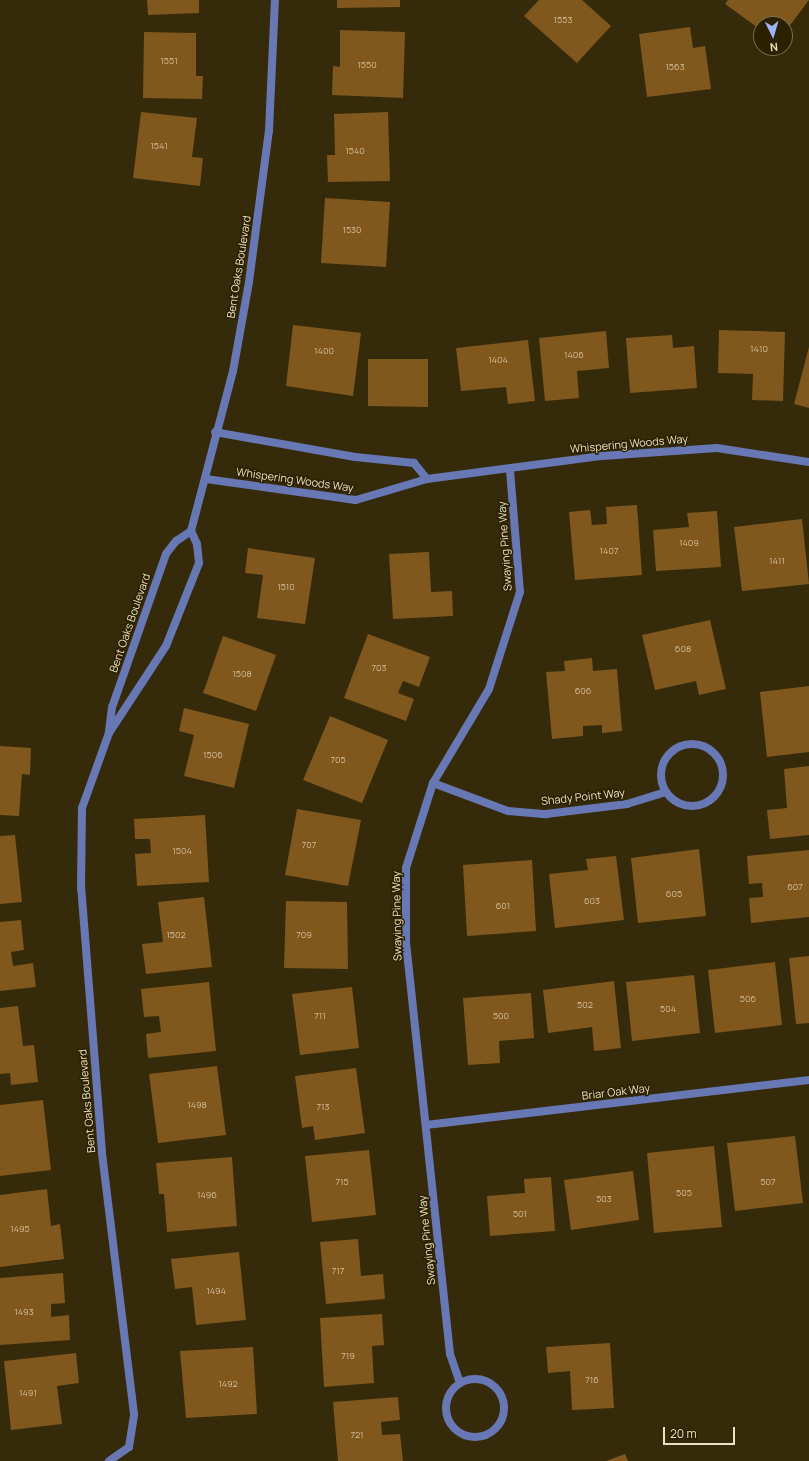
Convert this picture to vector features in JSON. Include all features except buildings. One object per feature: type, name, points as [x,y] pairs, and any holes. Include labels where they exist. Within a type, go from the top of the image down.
[{"type":"street","name":"Bent Oaks Boulevard","points":[[109,1461],[129,1447],[134,1414],[102,1152],[81,888],[82,808],[109,732],[112,707],[166,554],[176,541],[191,531],[206,479],[215,432],[233,371],[249,282],[269,131],[276,0]]},
{"type":"street","points":[[215,432],[354,457],[414,463],[427,479]]},
{"type":"street","name":"Whispering Woods Way","points":[[206,479],[356,500],[427,479],[510,470],[602,456],[717,448],[809,462]]},
{"type":"street","name":"Swaying Pine Way","points":[[460,1383],[450,1354],[406,941],[406,868],[433,783],[489,689],[520,592],[510,470]]},
{"type":"street","name":"Bent Oaks Boulevard","points":[[109,732],[166,646],[199,563],[197,544],[191,531]]},
{"type":"street","points":[[698,745],[718,758],[723,778],[713,799],[690,806],[680,804],[666,792],[662,782],[662,768],[675,750],[698,745]]},
{"type":"street","name":"Shady Point Way","points":[[433,783],[508,811],[546,814],[627,804],[666,792]]},
{"type":"street","name":"Briar Oak Way","points":[[426,1125],[809,1080]]},
{"type":"street","points":[[473,1379],[485,1381],[497,1389],[504,1410],[493,1431],[483,1436],[469,1437],[458,1432],[449,1422],[445,1410],[446,1400],[460,1383],[473,1379]]}]
